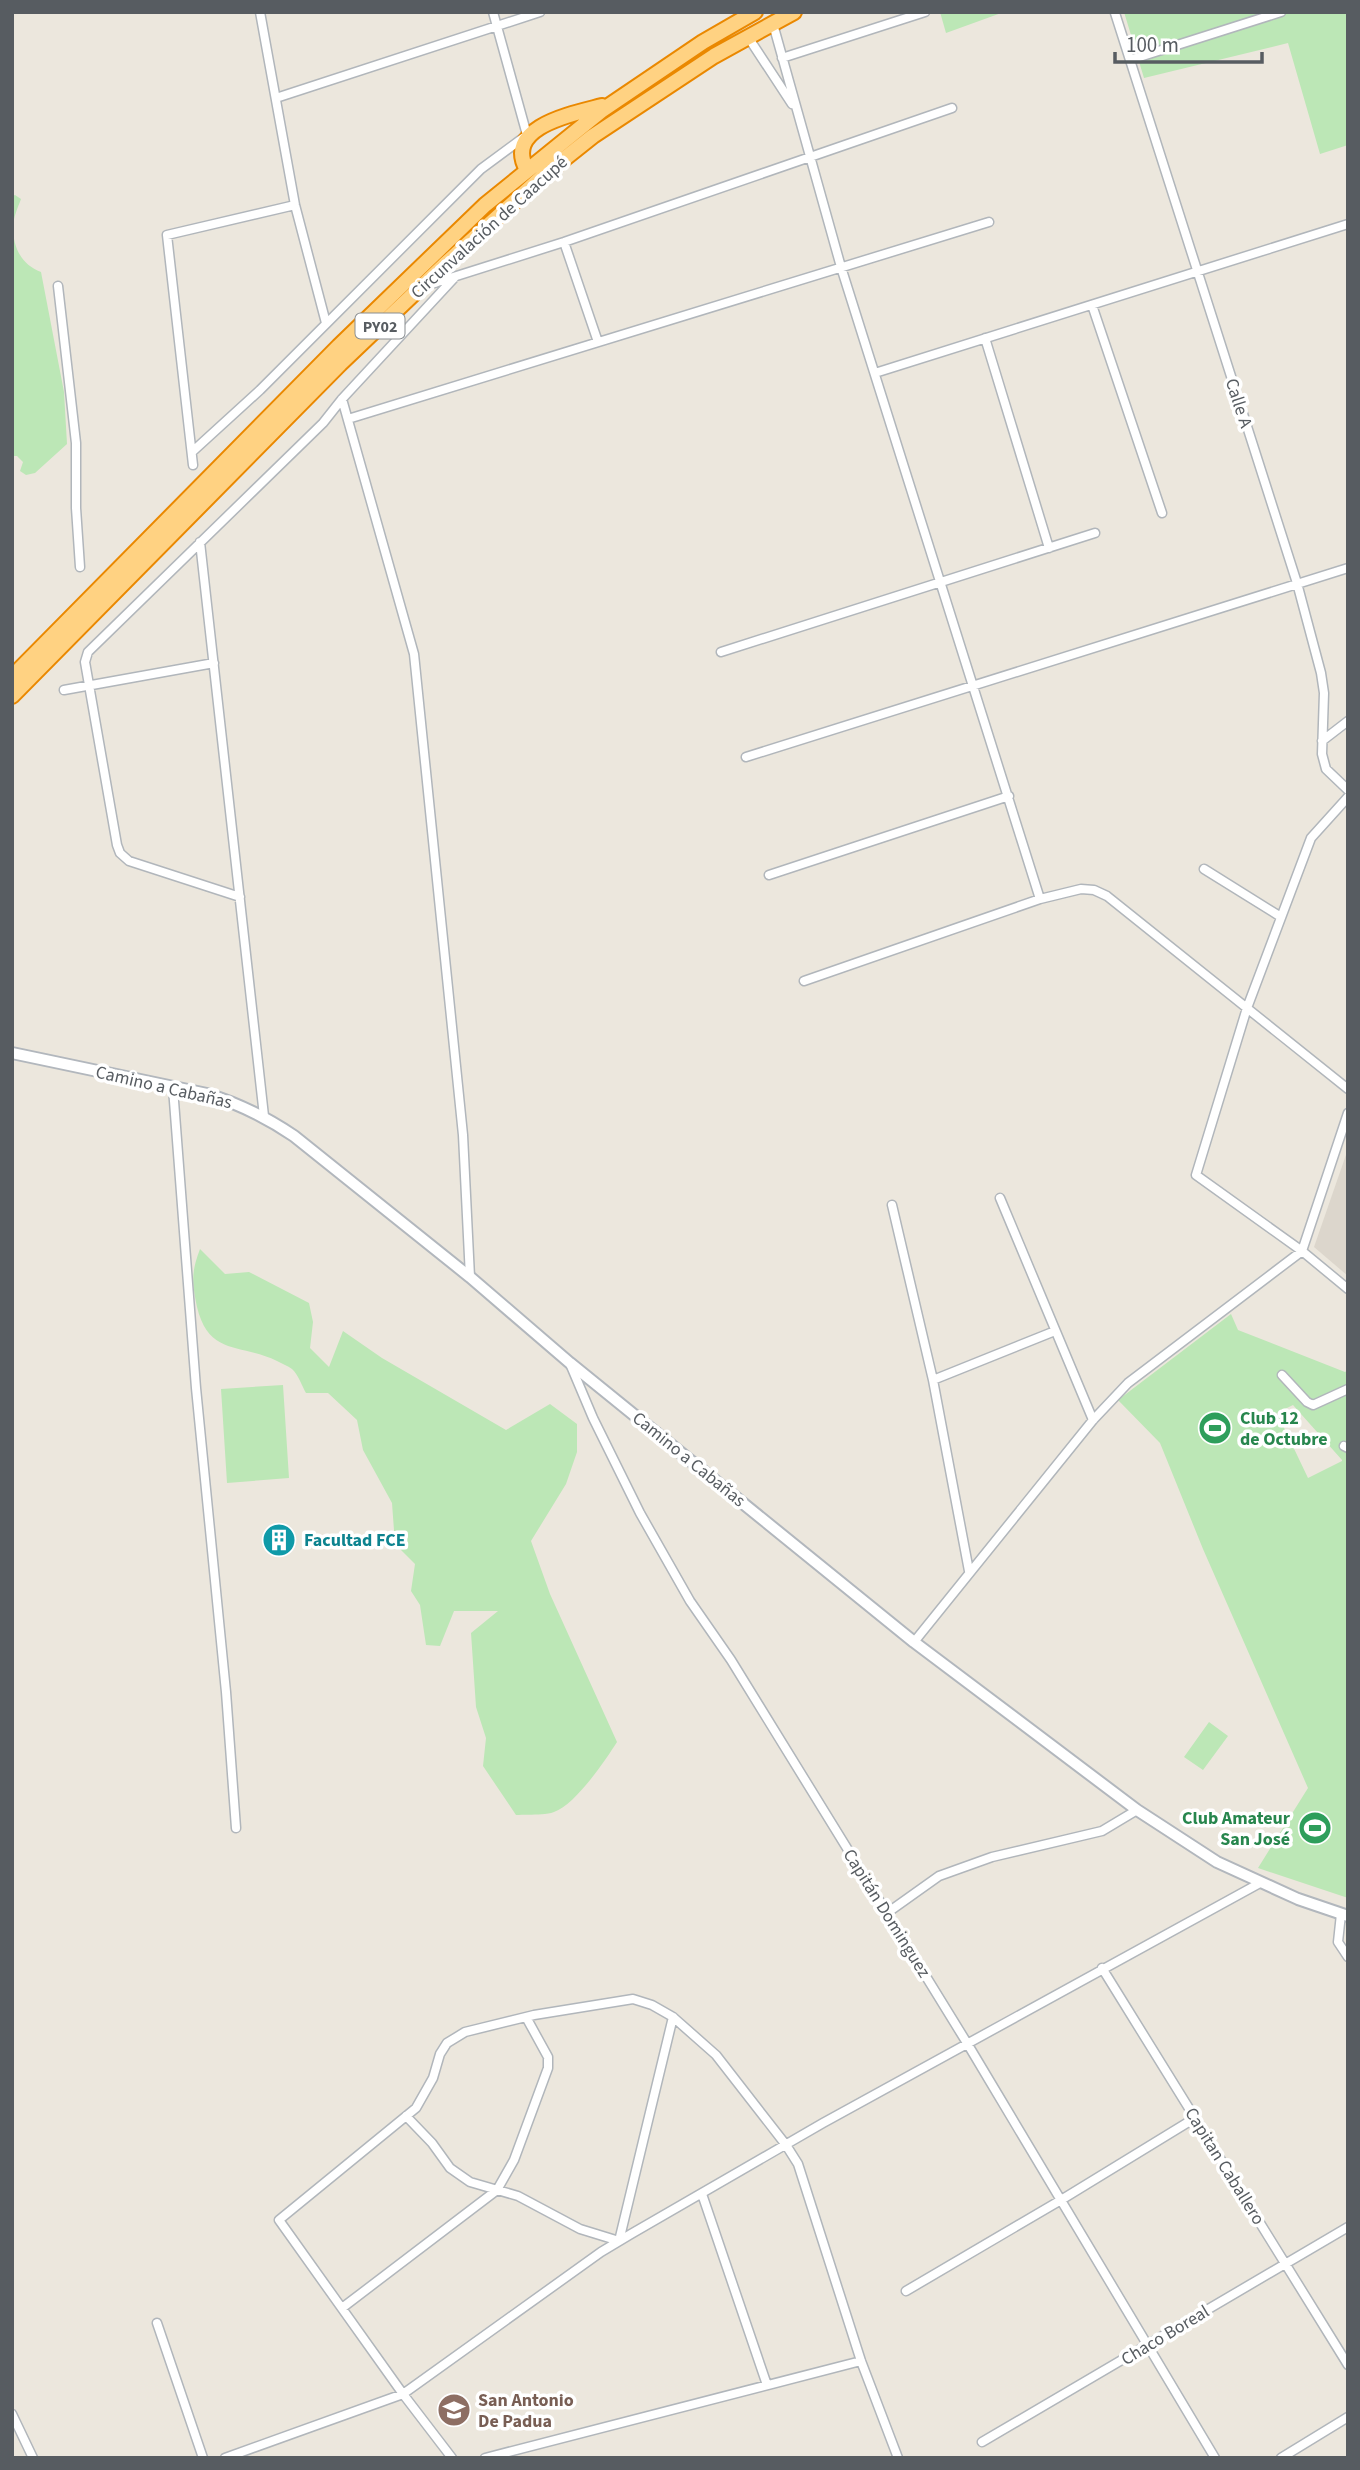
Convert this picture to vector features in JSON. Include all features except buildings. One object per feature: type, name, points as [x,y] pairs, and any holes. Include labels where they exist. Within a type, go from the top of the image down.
[{"type":"highway","name":"Circunvalación de Caacupé","points":[[12,677],[425,261],[485,205],[613,103],[703,42],[755,12]]},
{"type":"highway","name":"Circunvalación de Caacupé","points":[[12,696],[340,364],[544,175],[593,136],[714,56],[794,12]]},
{"type":"highway","points":[[527,170],[520,158],[521,147],[527,135],[564,117],[613,103]]},
{"type":"street","points":[[260,12],[295,205],[327,323]]},
{"type":"street","points":[[192,452],[327,323],[481,169],[527,135],[493,12]]},
{"type":"street","points":[[276,98],[540,12]]},
{"type":"street","points":[[782,58],[925,12]]},
{"type":"street","points":[[1130,61],[1281,12]]},
{"type":"street","name":"Calle A","points":[[1115,13],[1297,583],[1321,673],[1324,693],[1322,754],[1326,769],[1348,790]]},
{"type":"street","points":[[773,24],[841,267],[1040,899]]},
{"type":"street","points":[[748,37],[796,109]]},
{"type":"street","points":[[421,288],[564,242],[952,107]]},
{"type":"street","points":[[192,465],[167,235],[295,205]]},
{"type":"street","points":[[348,419],[989,222]]},
{"type":"street","points":[[875,373],[1348,224]]},
{"type":"street","points":[[564,242],[598,342]]},
{"type":"street","points":[[240,897],[129,861],[120,853],[85,662],[88,652],[323,423],[455,277]]},
{"type":"street","points":[[58,286],[76,443],[80,567]]},
{"type":"street","points":[[1091,305],[1162,513]]},
{"type":"street","points":[[985,338],[1049,548]]},
{"type":"street","points":[[342,399],[414,654],[463,1135],[470,1277]]},
{"type":"street","points":[[721,652],[1095,533]]},
{"type":"street","points":[[200,542],[264,1116]]},
{"type":"street","points":[[746,757],[1348,568]]},
{"type":"street","points":[[64,690],[214,663]]},
{"type":"street","points":[[1322,741],[1348,721]]},
{"type":"street","points":[[769,875],[1009,796]]},
{"type":"street","points":[[1348,797],[1311,838],[1247,1008],[1196,1175],[1302,1251],[1348,1289]]},
{"type":"street","points":[[1204,869],[1281,916]]},
{"type":"street","points":[[804,981],[1040,899],[1081,889],[1094,890],[1107,896],[1348,1088]]},
{"type":"street","name":"Camino a Cabañas","points":[[12,1053],[237,1103],[264,1116],[294,1136],[470,1277],[570,1363],[914,1642],[1137,1810],[1217,1862],[1260,1883],[1344,1915]]},
{"type":"street","points":[[173,1088],[196,1388],[226,1692],[236,1828]]},
{"type":"street","points":[[914,1642],[1093,1420],[1128,1383],[1302,1251],[1348,1113]]},
{"type":"street","points":[[1000,1198],[1093,1420]]},
{"type":"street","points":[[892,1205],[933,1380],[969,1571]]},
{"type":"street","points":[[933,1380],[1055,1331]]},
{"type":"street","name":"Capitán Dominguez","points":[[570,1363],[593,1418],[640,1513],[690,1601],[732,1660],[967,2043],[1215,2458]]},
{"type":"street","points":[[1282,1375],[1313,1405],[1348,1389]]},
{"type":"street","points":[[887,1913],[939,1876],[992,1857],[1102,1831],[1137,1810]]},
{"type":"street","points":[[225,2458],[403,2394],[619,2241],[967,2043],[1260,1883]]},
{"type":"street","points":[[1344,1915],[1338,1942],[1348,1957]]},
{"type":"street","name":"Capitan Caballero","points":[[1102,1968],[1348,2365]]},
{"type":"street","points":[[452,2458],[279,2220],[416,2108],[433,2078],[440,2054],[447,2043],[465,2032],[526,2017],[633,1999],[652,2005],[673,2017],[716,2055],[799,2164],[860,2361],[898,2458]]},
{"type":"street","points":[[342,2308],[497,2190],[514,2160],[548,2068],[548,2057],[542,2043],[526,2017]]},
{"type":"street","points":[[619,2241],[673,2017]]},
{"type":"street","points":[[406,2116],[432,2143],[450,2168],[470,2182],[518,2196],[580,2229],[619,2241]]},
{"type":"street","points":[[906,2291],[1195,2118]]},
{"type":"street","points":[[702,2194],[767,2385]]},
{"type":"street","name":"Chaco Boreal","points":[[982,2442],[1348,2227]]},
{"type":"street","points":[[157,2323],[203,2458]]},
{"type":"street","points":[[485,2458],[860,2361]]},
{"type":"street","points":[[12,2414],[33,2458]]},
{"type":"street","points":[[1281,2458],[1348,2417]]},
{"type":"shaded area","points":[[1348,1149],[1348,1276],[1314,1247]]},
{"type":"green space","points":[[940,12],[1004,12],[946,33]]},
{"type":"green space","points":[[1124,12],[1348,12],[1348,145],[1320,154],[1288,43],[1144,78]]},
{"type":"green space","points":[[12,196],[21,199],[13,224],[13,235],[20,255],[29,265],[41,272],[64,392],[67,444],[35,473],[26,475],[20,471],[23,462],[17,456],[12,456]]},
{"type":"green space","points":[[200,1249],[225,1274],[249,1272],[309,1303],[313,1322],[310,1348],[329,1367],[343,1331],[382,1358],[506,1430],[550,1404],[577,1424],[577,1452],[566,1484],[531,1541],[550,1594],[617,1742],[589,1782],[562,1808],[545,1814],[516,1815],[483,1766],[486,1738],[476,1707],[471,1633],[498,1611],[454,1611],[440,1646],[426,1645],[420,1605],[411,1591],[415,1564],[395,1544],[392,1503],[363,1450],[357,1420],[328,1393],[306,1393],[289,1367],[264,1356],[228,1346],[210,1334],[202,1323],[194,1291],[194,1271]]},
{"type":"green space","points":[[1231,1314],[1238,1330],[1345,1372],[1348,1370],[1348,1898],[1258,1868],[1308,1788],[1203,1549],[1160,1443],[1118,1400]],"holes":[[[1293,1405],[1342,1460],[1308,1478],[1277,1413]]]},
{"type":"green space","points":[[283,1385],[289,1478],[227,1483],[221,1389]]},
{"type":"green space","points":[[1209,1722],[1228,1736],[1203,1770],[1184,1757]]},
{"type":"place","name":"Club 12 de Octubre","points":[[1215,1428]]},
{"type":"place","name":"Facultad FCE","points":[[279,1540]]},
{"type":"place","name":"Club Amateur San José","points":[[1315,1828]]},
{"type":"place","name":"San Antonio De Padua","points":[[454,2410]]}]
